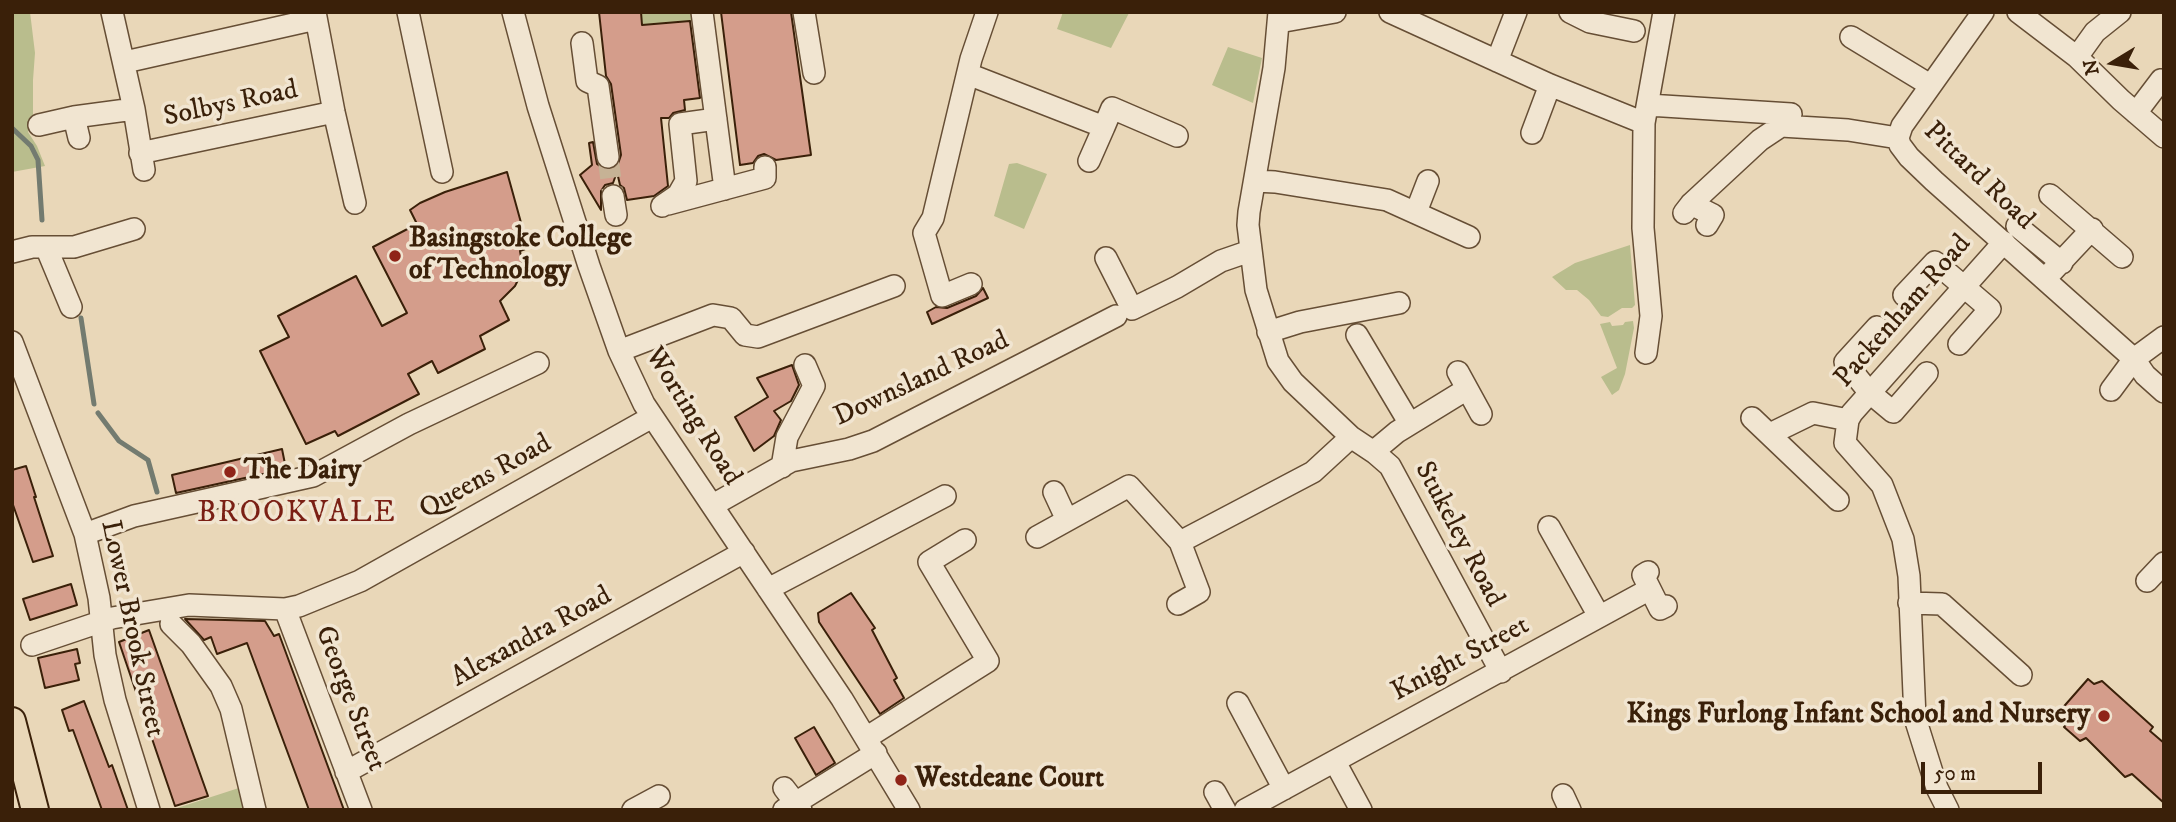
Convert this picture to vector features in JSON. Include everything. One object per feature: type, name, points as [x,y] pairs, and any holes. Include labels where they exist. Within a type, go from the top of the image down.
[{"type":"main road","points":[[12,721],[35,810]]},
{"type":"street","points":[[39,125],[134,109],[112,12]]},
{"type":"street","points":[[408,12],[442,172]]},
{"type":"street","name":"Worting Road","points":[[513,12],[555,159],[619,351],[652,417],[842,699],[909,810]]},
{"type":"street","points":[[702,12],[725,189]]},
{"type":"street","points":[[804,12],[814,73]]},
{"type":"street","points":[[971,285],[942,296],[924,233],[933,218],[968,74],[988,12]]},
{"type":"street","points":[[1279,17],[1335,12]]},
{"type":"street","points":[[1390,12],[1550,85],[1646,114],[1791,114]]},
{"type":"street","points":[[1497,61],[1516,12]]},
{"type":"street","points":[[1570,12],[1590,22],[1634,31]]},
{"type":"street","points":[[1646,354],[1651,316],[1644,241],[1646,114],[1664,12]]},
{"type":"street","name":"Pittard Road","points":[[1983,12],[1902,126],[1898,138],[1909,158],[2011,234],[2045,279],[2134,359],[2145,375],[2164,392]]},
{"type":"street","points":[[2018,12],[2077,57],[2164,137]]},
{"type":"street","points":[[2077,57],[2095,32],[2120,12]]},
{"type":"street","points":[[125,62],[315,16],[355,203]]},
{"type":"street","name":"Stukeley Road","points":[[1279,17],[1275,68],[1249,212],[1250,251],[1256,290],[1278,361],[1287,376],[1351,437],[1390,466],[1501,672]]},
{"type":"street","points":[[1851,37],[1930,85]]},
{"type":"street","points":[[582,43],[587,81],[598,86],[608,157]]},
{"type":"street","points":[[968,74],[1104,127]]},
{"type":"street","points":[[2132,109],[2154,78]]},
{"type":"street","points":[[1532,133],[1550,85]]},
{"type":"street","points":[[1089,161],[1112,108],[1177,136]]},
{"type":"street","name":"Solbys Road","points":[[134,109],[142,161],[334,112]]},
{"type":"street","points":[[74,117],[79,138]]},
{"type":"street","points":[[716,119],[680,124],[686,181],[678,195],[662,206],[765,178],[765,167]]},
{"type":"street","points":[[1707,225],[1713,215],[1687,208],[1760,140],[1781,126],[1836,129],[1898,138]]},
{"type":"street","points":[[1255,181],[1374,198],[1406,208],[1469,237]]},
{"type":"street","points":[[1406,208],[1428,181]]},
{"type":"street","points":[[2049,195],[2122,257]]},
{"type":"street","points":[[12,252],[32,247],[74,247],[134,229]]},
{"type":"street","points":[[2045,279],[2092,229]]},
{"type":"street","points":[[2011,234],[2062,263]]},
{"type":"street","name":"Packenham Road","points":[[1948,810],[1937,788],[1915,718],[1909,576],[1903,539],[1882,485],[1845,443],[1848,420],[1869,392],[2011,234]]},
{"type":"street","points":[[46,247],[71,307]]},
{"type":"street","name":"Downsland Road","points":[[713,505],[791,461],[873,441],[1177,287],[1221,261],[1250,251]]},
{"type":"street","points":[[1106,258],[1124,313]]},
{"type":"street","points":[[1904,295],[1935,262],[1990,309],[1959,344]]},
{"type":"street","points":[[619,351],[713,315],[731,318],[745,335],[758,337],[894,286]]},
{"type":"street","points":[[1268,331],[1300,322],[1399,303]]},
{"type":"street","points":[[1877,327],[1845,362],[1869,392],[1893,412],[1927,373]]},
{"type":"street","points":[[1357,335],[1410,424]]},
{"type":"street","points":[[2111,390],[2134,359],[2164,337]]},
{"type":"street","name":"Lower Brook Street","points":[[12,342],[85,534],[99,598],[100,621],[115,700],[149,810]]},
{"type":"street","points":[[85,534],[134,516],[313,476],[409,424],[538,363]]},
{"type":"street","points":[[782,467],[787,437],[814,386],[806,365]]},
{"type":"street","points":[[1376,453],[1379,447],[1463,381],[1481,414]]},
{"type":"street","name":"Packenham Road","points":[[1770,434],[1813,412],[1848,420]]},
{"type":"street","name":"Queens Road","points":[[32,645],[100,621],[189,605],[285,609],[299,606],[360,581],[652,417]]},
{"type":"street","points":[[1752,418],[1838,500]]},
{"type":"street","points":[[1180,542],[1313,471],[1351,437]]},
{"type":"street","points":[[1037,537],[1129,486],[1180,542],[1199,592],[1178,604]]},
{"type":"street","points":[[1054,492],[1067,520]]},
{"type":"street","points":[[768,589],[945,496]]},
{"type":"street","points":[[1549,527],[1599,616]]},
{"type":"street","points":[[791,802],[988,661],[929,562],[965,540]]},
{"type":"street","name":"Alexandra Road","points":[[346,772],[744,552]]},
{"type":"street","points":[[2147,581],[2164,563]]},
{"type":"street","name":"Knight Street","points":[[1245,810],[1400,724],[1501,672],[1599,616],[1649,581],[1660,609],[1666,606]]},
{"type":"street","points":[[1909,603],[1942,604],[2021,675]]},
{"type":"street","name":"George Street","points":[[285,609],[360,810]]},
{"type":"street","points":[[171,624],[191,644],[221,685],[231,709],[255,810]]},
{"type":"street","points":[[1238,703],[1284,789]]},
{"type":"street","points":[[1335,762],[1361,810]]},
{"type":"street","points":[[633,810],[659,796]]},
{"type":"green space","points":[[12,12],[30,12],[35,53],[33,116],[28,132],[45,166],[12,172]]},
{"type":"green space","points":[[641,12],[695,12],[694,21],[669,24],[644,42]]},
{"type":"green space","points":[[1063,12],[1129,13],[1111,48],[1057,29]]},
{"type":"green space","points":[[1228,47],[1262,58],[1253,103],[1212,85]]},
{"type":"green space","points":[[1017,163],[1047,174],[1024,229],[994,216],[1009,164]]},
{"type":"green space","points":[[1630,245],[1635,305],[1632,308],[1622,308],[1608,317],[1601,316],[1577,290],[1566,290],[1552,277],[1575,263]]},
{"type":"green space","points":[[1633,321],[1625,374],[1619,390],[1612,395],[1601,377],[1617,368],[1600,324],[1610,322],[1612,326],[1623,325]]},
{"type":"green space","points":[[245,786],[251,810],[171,810]]},
{"type":"building","points":[[599,12],[641,12],[642,25],[690,21],[700,98],[684,100],[685,110],[673,113],[669,118],[661,118],[668,186],[654,196],[627,200],[617,172],[613,183],[605,185],[601,191],[601,210],[580,175],[592,165],[589,143],[593,142],[597,164],[604,169],[617,167],[621,155],[611,84],[606,76]]},
{"type":"building","points":[[721,12],[791,12],[811,155],[776,160],[764,154],[758,156],[753,163],[740,165]]},
{"type":"building","points":[[507,172],[528,248],[520,251],[522,263],[515,286],[500,301],[509,320],[480,336],[485,349],[438,373],[432,361],[408,374],[419,394],[338,436],[335,431],[306,444],[260,351],[289,337],[278,316],[356,276],[382,326],[407,313],[373,247],[417,224],[410,210],[420,203]]},
{"type":"building","points":[[983,288],[988,298],[932,324],[927,312],[936,307],[947,308],[976,296]]},
{"type":"building","points":[[792,365],[799,385],[791,401],[774,411],[781,420],[774,436],[754,451],[735,417],[768,397],[757,378]]},
{"type":"building","name":"The Dairy","points":[[282,449],[286,469],[176,493],[172,475]]},
{"type":"building","points":[[26,466],[53,556],[33,562],[12,502],[12,470]]},
{"type":"building","points":[[71,584],[77,605],[30,620],[23,599]]},
{"type":"building","points":[[851,593],[875,628],[872,630],[897,678],[894,680],[904,698],[880,714],[819,622],[818,613]]},
{"type":"building","points":[[185,619],[265,621],[274,636],[279,634],[344,810],[309,810],[247,643],[217,654],[211,637],[204,640]]},
{"type":"building","points":[[149,630],[208,796],[175,806],[119,642]]},
{"type":"building","points":[[77,649],[80,663],[75,664],[79,680],[45,688],[38,658]]},
{"type":"building","points":[[2088,679],[2094,684],[2102,681],[2153,727],[2150,731],[2164,743],[2164,803],[2132,774],[2125,777],[2086,738],[2080,741],[2064,727],[2069,721],[2059,712]]},
{"type":"building","points":[[84,701],[128,810],[102,810],[73,730],[69,731],[62,710]]},
{"type":"building","points":[[814,727],[835,763],[816,775],[795,738]]},
{"type":"waterway","points":[[12,128],[31,146],[38,160],[42,220]]},
{"type":"waterway","points":[[81,318],[94,404]]},
{"type":"waterway","points":[[98,413],[119,441],[148,460],[157,492]]},
{"type":"tunnel","points":[[608,157],[613,196]]},
{"type":"place","name":"Basingstoke College of Technology","points":[[395,256]]},
{"type":"place","name":"The Dairy","points":[[230,472]]},
{"type":"place","name":"Kings Furlong Infant School and Nursery","points":[[2104,716]]},
{"type":"place","name":"Westdeane Court","points":[[901,780]]},
{"type":"district","name":"BROOKVALE","points":[[297,515]]}]
